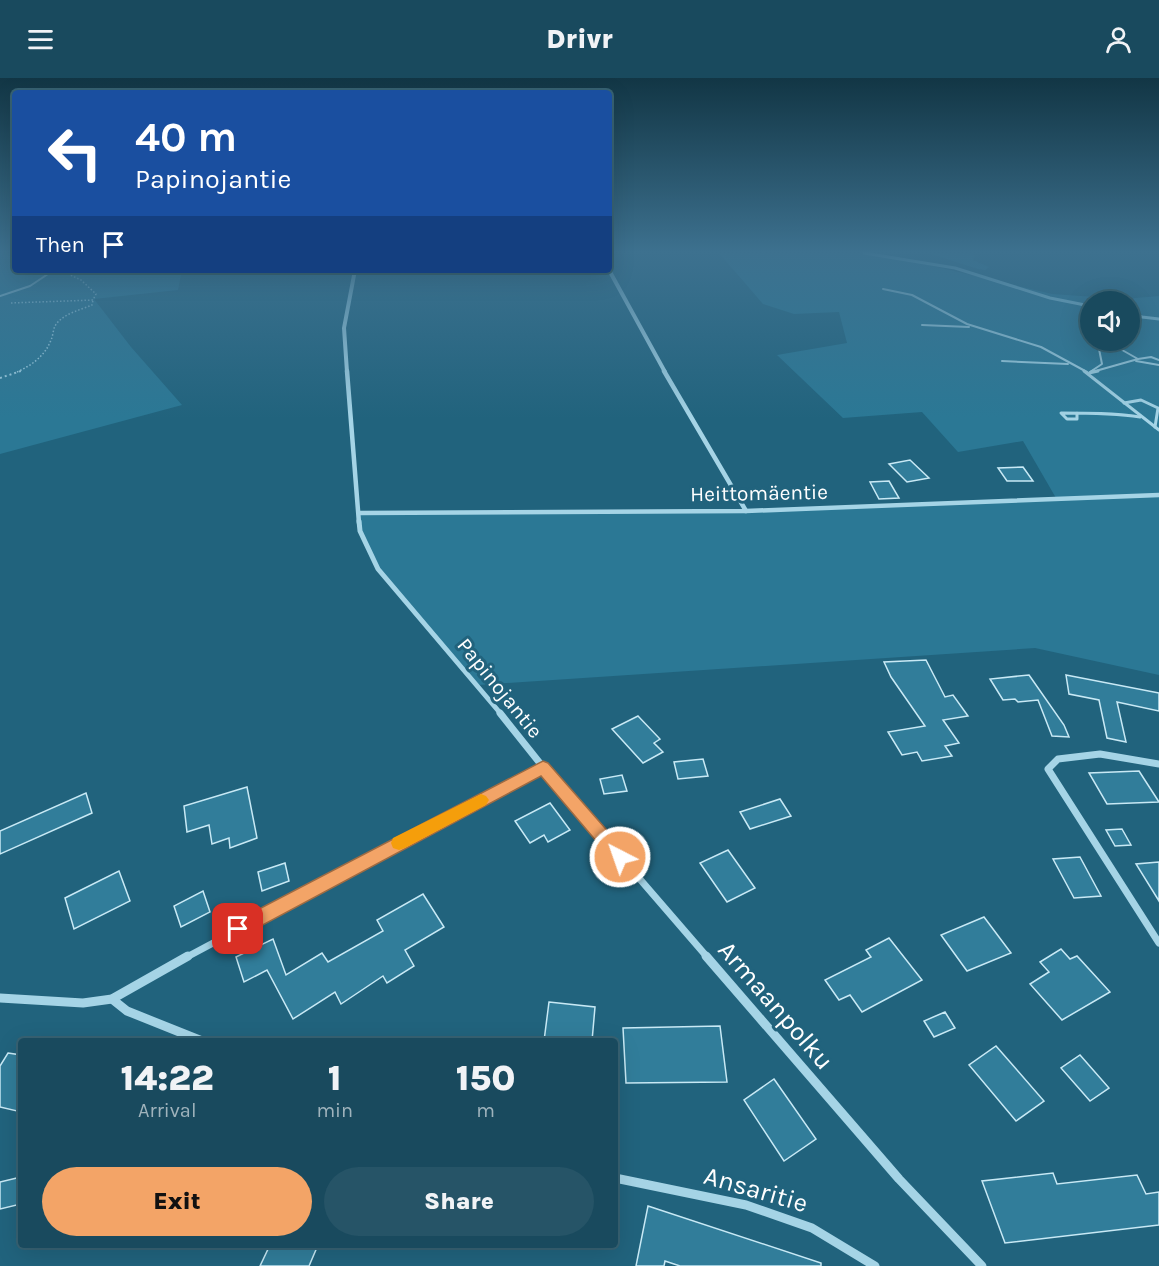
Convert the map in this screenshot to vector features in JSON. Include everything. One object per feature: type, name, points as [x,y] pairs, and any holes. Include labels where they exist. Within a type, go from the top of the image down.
[{"type":"street","name":"Papinojantie","points":[[0,998],[83,1003],[112,999],[156,972],[543,767],[378,569],[360,531],[344,328],[347,308]]},
{"type":"street","points":[[630,308],[688,414],[746,511]]},
{"type":"street","name":"Heittomäentie","points":[[360,513],[746,511],[1159,495]]},
{"type":"street","points":[[1159,764],[1100,754],[1058,759],[1048,769],[1159,943]]},
{"type":"street","name":"Armaanpolku","points":[[543,767],[898,1179],[982,1266]]},
{"type":"street","points":[[112,999],[127,1011],[194,1038]]},
{"type":"street","name":"Ansaritie","points":[[618,1179],[746,1205],[812,1228],[875,1266]]},
{"type":"lane","points":[[937,308],[967,324],[1041,346],[1089,373],[1157,429]]},
{"type":"lane","points":[[922,324],[977,327]]},
{"type":"lane","points":[[1089,373],[1102,364],[1098,344],[1108,342],[1129,352],[1138,360]]},
{"type":"lane","points":[[1089,373],[1151,357],[1159,360]]},
{"type":"lane","points":[[1002,361],[1064,363],[1077,366]]},
{"type":"lane","points":[[1133,361],[1159,364]]},
{"type":"lane","points":[[1124,403],[1131,399],[1148,401],[1158,408],[1157,429]]},
{"type":"lane","points":[[1077,413],[1119,413],[1143,418]]},
{"type":"path","points":[[0,378],[40,360],[52,342],[55,326],[67,315],[83,308]]},
{"type":"shaded area","points":[[0,308],[101,308],[131,347],[182,405],[0,454]]},
{"type":"shaded area","points":[[777,308],[1080,308],[1080,351],[1140,351],[1140,308],[1159,308],[1159,675],[1035,648],[478,685],[378,569],[360,531],[360,513],[746,511],[1056,498],[1023,441],[958,452],[922,412],[843,418],[777,355],[847,343],[839,312],[794,314]]},
{"type":"building","points":[[910,460],[929,478],[907,482],[889,464]]},
{"type":"building","points":[[1023,467],[1033,481],[1007,481],[998,468]]},
{"type":"building","points":[[889,481],[899,498],[879,499],[870,482]]},
{"type":"building","points":[[926,660],[945,697],[953,695],[968,716],[943,720],[959,743],[945,746],[952,756],[922,761],[917,752],[902,755],[888,732],[925,726],[891,677],[884,662]]},
{"type":"building","points":[[1029,675],[1064,725],[1069,737],[1052,736],[1038,700],[1018,702],[1015,699],[1003,700],[990,679]]},
{"type":"building","points":[[1066,675],[1159,693],[1159,711],[1117,702],[1126,742],[1107,738],[1099,700],[1069,694]]},
{"type":"building","points":[[638,716],[660,739],[654,743],[663,752],[643,763],[612,729]]},
{"type":"building","points":[[703,759],[708,776],[678,779],[674,762]]},
{"type":"building","points":[[1139,771],[1159,802],[1107,804],[1089,773]]},
{"type":"building","points":[[622,775],[627,791],[604,794],[600,779]]},
{"type":"building","points":[[247,787],[257,838],[230,848],[229,838],[212,844],[209,825],[187,832],[184,806]]},
{"type":"building","points":[[86,793],[92,813],[0,854],[0,831]]},
{"type":"building","points":[[780,799],[791,816],[750,829],[740,812]]},
{"type":"building","points":[[550,803],[570,830],[548,842],[544,835],[530,843],[515,821]]},
{"type":"building","points":[[1122,829],[1131,845],[1115,846],[1106,830]]},
{"type":"building","points":[[728,850],[755,888],[727,902],[700,863]]},
{"type":"building","points":[[1080,857],[1101,896],[1074,898],[1053,859]]},
{"type":"building","points":[[1159,862],[1159,901],[1136,864]]},
{"type":"building","points":[[285,863],[289,881],[262,891],[258,872]]},
{"type":"building","points":[[119,871],[130,901],[74,929],[65,898]]},
{"type":"building","points":[[203,891],[210,912],[181,927],[174,906]]},
{"type":"building","points":[[423,894],[444,927],[405,950],[414,966],[387,983],[383,976],[341,1004],[335,992],[293,1019],[267,970],[244,982],[236,957],[273,939],[286,975],[322,953],[328,962],[383,931],[377,920]]},
{"type":"building","points":[[984,917],[1011,953],[967,971],[941,935]]},
{"type":"building","points":[[889,938],[922,980],[862,1012],[850,995],[839,1000],[825,980],[871,957],[866,950]]},
{"type":"building","points":[[1061,949],[1070,959],[1077,956],[1110,992],[1062,1020],[1030,984],[1049,972],[1040,962]]},
{"type":"building","points":[[549,1002],[595,1007],[592,1038],[544,1038]]},
{"type":"building","points":[[945,1012],[955,1028],[934,1037],[924,1021]]},
{"type":"building","points":[[720,1026],[727,1082],[626,1083],[623,1028]]},
{"type":"building","points":[[996,1046],[1044,1101],[1016,1121],[969,1065]]},
{"type":"building","points":[[8,1053],[18,1055],[17,1111],[0,1107],[0,1066]]},
{"type":"building","points":[[1080,1055],[1109,1088],[1090,1101],[1061,1068]]},
{"type":"building","points":[[774,1079],[816,1139],[784,1161],[744,1100]]},
{"type":"building","points":[[1053,1173],[1057,1184],[1137,1175],[1146,1194],[1159,1192],[1159,1225],[1005,1243],[982,1181]]},
{"type":"building","points":[[18,1178],[18,1205],[0,1209],[0,1182]]},
{"type":"building","points":[[648,1206],[821,1263],[821,1266],[680,1266],[665,1261],[664,1266],[636,1266]]},
{"type":"building","points":[[269,1248],[317,1248],[309,1266],[260,1266]]},
{"type":"waterway","points":[[1140,316],[1159,319]]},
{"type":"slow traffic","points":[[399,843],[481,800]]},
{"type":"route","points":[[238,929],[543,767],[620,857]]}]
